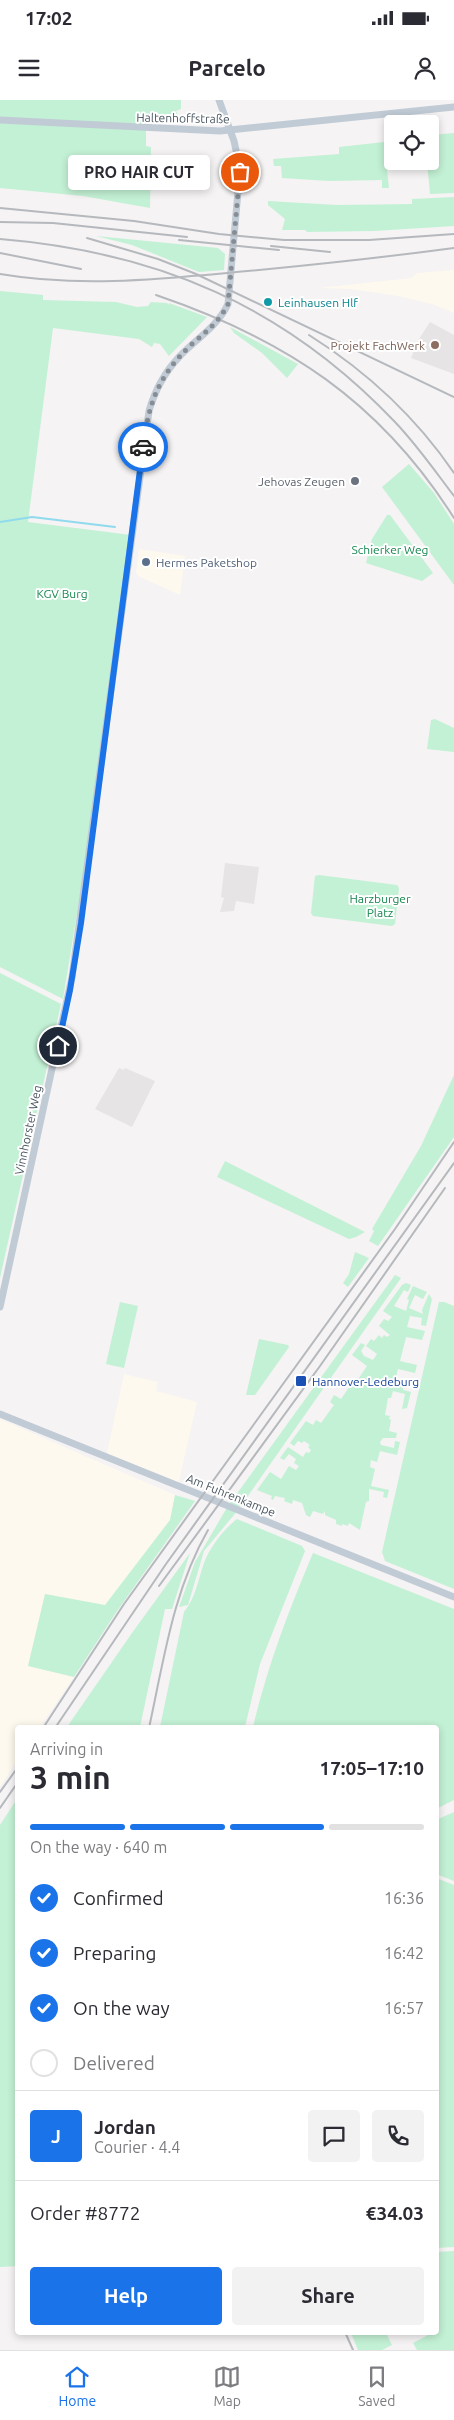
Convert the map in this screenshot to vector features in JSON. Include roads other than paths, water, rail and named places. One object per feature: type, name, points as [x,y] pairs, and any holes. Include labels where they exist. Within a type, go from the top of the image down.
[{"type":"street","name":"Vinnhorster Weg","points":[[0,1307],[72,977],[149,410],[154,394],[167,371],[212,326],[228,304],[240,182],[237,156],[218,100]]},
{"type":"street","name":"Haltenhoffstraße","points":[[0,120],[230,131],[454,107]]},
{"type":"street","name":"Am Fuhrenkampe","points":[[0,1414],[454,1597]]},
{"type":"waterway","points":[[0,522],[32,517],[115,527]]},
{"type":"railway","points":[[0,208],[134,221],[219,234],[284,240],[369,240],[454,234]]},
{"type":"railway","points":[[0,222],[53,223],[187,237]]},
{"type":"railway","points":[[87,238],[158,259],[196,274],[454,397]]},
{"type":"railway","points":[[0,239],[58,246],[113,257],[165,272],[216,292],[263,317],[309,346],[353,381],[403,431],[454,496]]},
{"type":"railway","points":[[179,240],[279,250]]},
{"type":"railway","points":[[271,246],[330,252]]},
{"type":"railway","points":[[0,274],[57,280],[142,280],[312,265],[454,248]]},
{"type":"railway","points":[[0,253],[81,269]]},
{"type":"railway","points":[[156,295],[203,312],[247,332],[287,354],[326,379],[361,408],[394,440],[425,477],[454,518]]},
{"type":"railway","points":[[309,335],[350,364],[389,396],[423,433],[454,473]]},
{"type":"railway","points":[[45,1725],[124,1604],[395,1229],[454,1142]]},
{"type":"railway","points":[[57,1725],[166,1564],[454,1163]]},
{"type":"railway","points":[[159,1586],[320,1366],[445,1188]]},
{"type":"railway","points":[[150,1725],[165,1651],[178,1601],[196,1553],[208,1530]]},
{"type":"railway","points":[[0,1792],[15,1771]]},
{"type":"railway","points":[[0,1808],[15,1786]]},
{"type":"railway","points":[[346,2335],[353,2350]]},
{"type":"place","name":"PRO HAIR CUT","points":[[240,172]]},
{"type":"place","name":"Leinhausen Hlf","points":[[268,302]]},
{"type":"place","name":"Projekt FachWerk","points":[[435,345]]},
{"type":"place","name":"Jehovas Zeugen","points":[[355,481]]},
{"type":"place","name":"Hermes Paketshop","points":[[146,562]]},
{"type":"place","name":"Hannover-Ledeburg","points":[[301,1381]]},
{"type":"park label","name":"Schierker Weg","points":[[390,549]]},
{"type":"park label","name":"KGV Burg","points":[[62,593]]},
{"type":"park label","name":"Harzburger Platz","points":[[380,905]]}]
